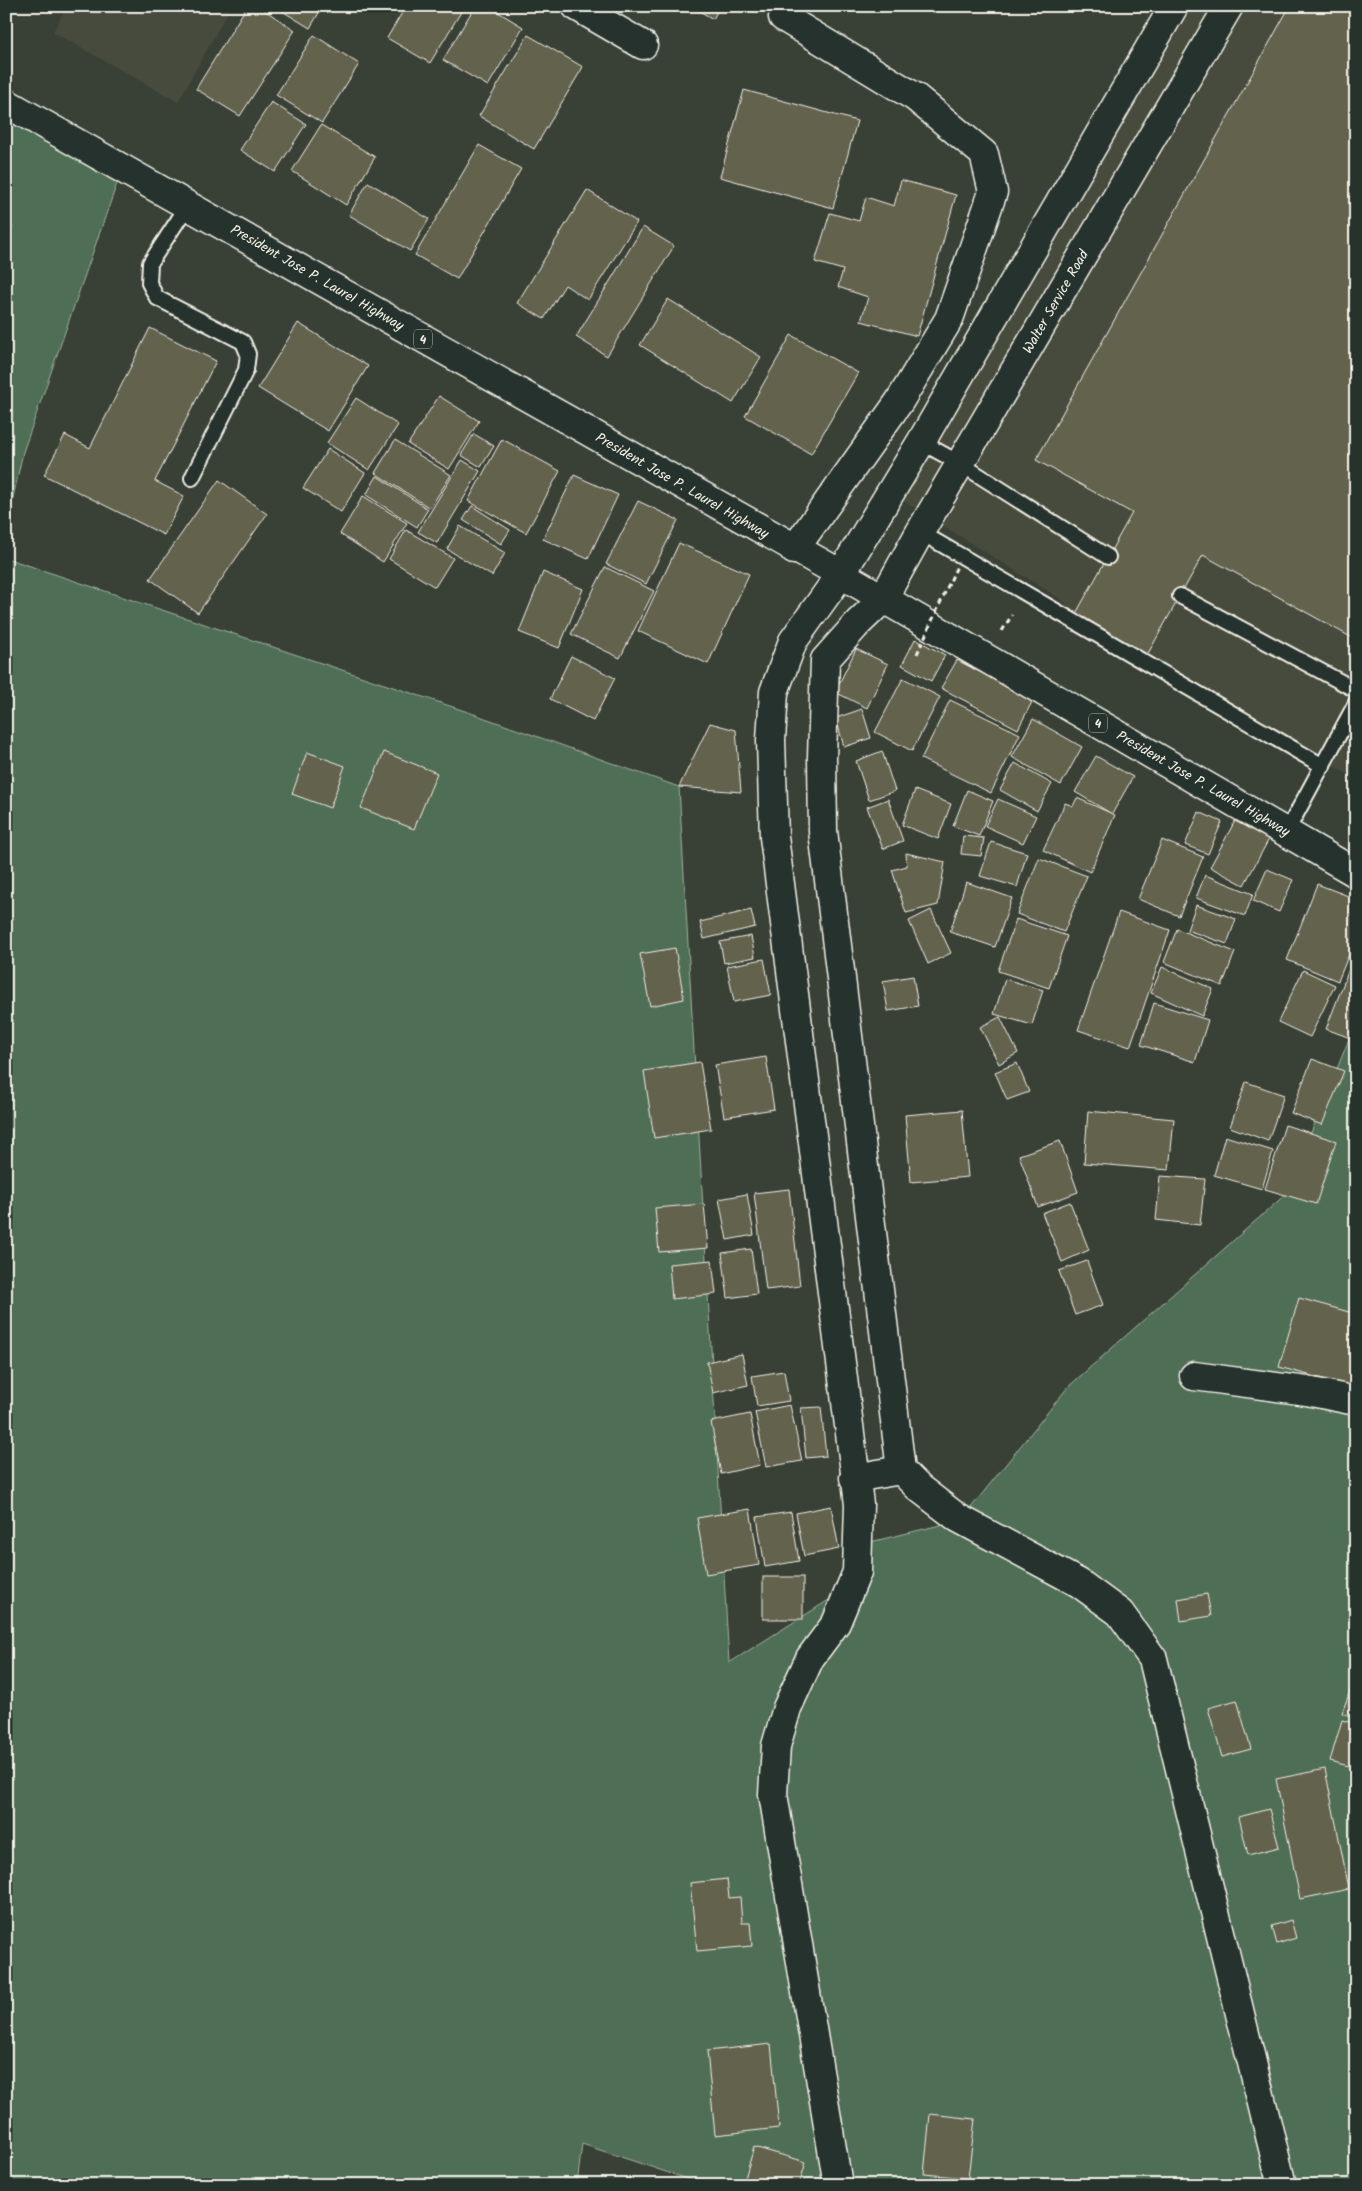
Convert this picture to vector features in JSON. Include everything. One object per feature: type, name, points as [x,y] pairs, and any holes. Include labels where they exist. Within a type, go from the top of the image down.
[{"type":"main road","points":[[576,6],[643,44]]},
{"type":"main road","points":[[838,2185],[773,1794],[776,1746],[788,1708],[810,1658],[836,1623],[857,1572],[859,1504],[854,1478],[774,837],[771,740],[774,692],[793,641],[841,574],[921,442],[1174,6]]},
{"type":"main road","name":"Walter Service Road","points":[[901,1470],[823,822],[822,758],[826,660],[858,623],[883,599],[920,532],[1229,6]]},
{"type":"main road","points":[[783,17],[915,97],[984,154],[993,192],[949,318],[899,402],[794,550]]},
{"type":"main road","name":"President Jose P. Laurel Highway","points":[[6,103],[794,550],[841,574],[1356,873]]},
{"type":"main road","points":[[1194,1376],[1307,1391],[1356,1401]]},
{"type":"main road","points":[[854,1478],[901,1470],[919,1488],[958,1518],[1078,1583],[1120,1613],[1153,1659],[1282,2185]]},
{"type":"lane","points":[[188,205],[150,263],[149,283],[157,298],[243,342],[248,354],[246,370],[192,478]]},
{"type":"lane","points":[[921,442],[961,464],[1108,557]]},
{"type":"lane","points":[[920,532],[1323,766]]},
{"type":"lane","points":[[1180,596],[1356,690]]},
{"type":"lane","points":[[1286,833],[1356,704]]},
{"type":"path","points":[[917,654],[957,566]]},
{"type":"shaded area","points":[[67,6],[231,6],[178,102],[53,32]]},
{"type":"shaded area","points":[[1161,6],[1356,6],[1356,779],[1074,617],[1062,600],[881,487]]},
{"type":"green space","points":[[6,104],[122,169],[23,452],[6,530]]},
{"type":"green space","points":[[6,558],[471,713],[679,787],[729,1663],[851,1586],[858,1545],[961,1520],[1068,1387],[1286,1194],[1356,1022],[1356,2185],[705,2185],[582,2144],[577,2185],[6,2185]]},
{"type":"building","points":[[247,6],[258,6],[295,30],[240,116],[196,89]]},
{"type":"building","points":[[274,6],[323,6],[310,28]]},
{"type":"building","points":[[406,6],[464,7],[430,63],[387,38]]},
{"type":"building","points":[[475,6],[488,6],[523,27],[488,86],[443,60]]},
{"type":"building","points":[[691,6],[720,6],[713,19]]},
{"type":"building","points":[[1290,6],[1356,6],[1356,640],[1203,555],[1146,657],[1074,617],[1132,513],[1036,460]]},
{"type":"building","points":[[314,35],[359,64],[322,123],[276,95]]},
{"type":"building","points":[[528,35],[583,67],[534,149],[479,116]]},
{"type":"building","points":[[744,90],[857,121],[833,208],[720,177]]},
{"type":"building","points":[[271,102],[306,124],[275,172],[240,150]]},
{"type":"building","points":[[321,125],[375,157],[346,205],[292,171]]},
{"type":"building","points":[[479,145],[521,169],[457,279],[415,255]]},
{"type":"building","points":[[901,180],[956,195],[917,336],[861,321],[868,297],[838,287],[843,270],[815,262],[830,213],[859,221],[866,197],[894,206]]},
{"type":"building","points":[[368,182],[429,219],[410,251],[349,215]]},
{"type":"building","points":[[587,190],[637,222],[588,300],[565,285],[544,319],[517,303]]},
{"type":"building","points":[[6,224],[13,227],[6,241]]},
{"type":"building","points":[[643,227],[674,246],[607,356],[576,337]]},
{"type":"building","points":[[668,299],[761,357],[733,403],[640,345]]},
{"type":"building","points":[[298,323],[368,366],[328,431],[258,388]]},
{"type":"building","points":[[150,328],[216,361],[155,481],[184,496],[164,535],[44,475],[65,435],[90,448]]},
{"type":"building","points":[[791,335],[858,373],[811,454],[745,416]]},
{"type":"building","points":[[439,396],[479,421],[449,469],[408,444]]},
{"type":"building","points":[[356,398],[398,425],[369,470],[327,443]]},
{"type":"building","points":[[474,434],[494,446],[481,467],[461,455]]},
{"type":"building","points":[[502,439],[560,471],[526,533],[468,501]]},
{"type":"building","points":[[395,440],[451,475],[430,508],[375,473]]},
{"type":"building","points":[[328,449],[365,473],[341,512],[303,488]]},
{"type":"building","points":[[462,460],[480,471],[437,543],[418,532]]},
{"type":"building","points":[[574,475],[618,495],[588,559],[543,539]]},
{"type":"building","points":[[377,476],[428,509],[417,527],[366,495]]},
{"type":"building","points":[[219,480],[267,514],[198,613],[150,579]]},
{"type":"building","points":[[363,496],[407,523],[383,562],[340,534]]},
{"type":"building","points":[[638,501],[678,520],[646,584],[606,564]]},
{"type":"building","points":[[472,506],[510,530],[501,544],[463,520]]},
{"type":"building","points":[[460,526],[505,553],[492,576],[447,549]]},
{"type":"building","points":[[406,530],[453,558],[435,587],[389,559]]},
{"type":"building","points":[[679,543],[749,574],[708,664],[638,631]]},
{"type":"building","points":[[605,567],[654,591],[620,658],[571,634]]},
{"type":"building","points":[[543,572],[583,589],[559,648],[519,632]]},
{"type":"building","points":[[915,639],[945,655],[931,681],[902,665]]},
{"type":"building","points":[[856,649],[888,664],[867,708],[835,692]]},
{"type":"building","points":[[571,656],[615,678],[593,721],[550,699]]},
{"type":"building","points":[[957,660],[1033,700],[1018,729],[941,688]]},
{"type":"building","points":[[903,678],[940,697],[912,751],[875,732]]},
{"type":"building","points":[[950,700],[1020,734],[991,793],[921,759]]},
{"type":"building","points":[[862,709],[871,738],[844,747],[836,718]]},
{"type":"building","points":[[1033,719],[1082,747],[1061,785],[1012,757]]},
{"type":"building","points":[[710,723],[736,730],[741,792],[679,787]]},
{"type":"building","points":[[882,751],[895,791],[869,800],[856,761]]},
{"type":"building","points":[[307,752],[345,766],[330,808],[292,794]]},
{"type":"building","points":[[384,752],[437,773],[414,829],[361,808]]},
{"type":"building","points":[[1096,756],[1133,777],[1112,814],[1075,792]]},
{"type":"building","points":[[1015,763],[1052,784],[1037,811],[1000,790]]},
{"type":"building","points":[[915,790],[951,804],[938,839],[902,825]]},
{"type":"building","points":[[967,790],[993,801],[979,836],[953,826]]},
{"type":"building","points":[[1077,798],[1115,815],[1090,872],[1043,850],[1065,803],[1073,806]]},
{"type":"building","points":[[888,799],[903,841],[883,849],[867,807]]},
{"type":"building","points":[[998,799],[1036,816],[1023,843],[985,826]]},
{"type":"building","points":[[1199,812],[1222,822],[1208,854],[1185,845]]},
{"type":"building","points":[[1235,821],[1269,839],[1244,885],[1210,867]]},
{"type":"building","points":[[963,836],[984,838],[981,856],[961,854]]},
{"type":"building","points":[[1162,840],[1203,857],[1179,916],[1138,899]]},
{"type":"building","points":[[991,842],[1027,853],[1017,887],[980,876]]},
{"type":"building","points":[[906,853],[945,862],[938,905],[906,913],[892,870],[907,866]]},
{"type":"building","points":[[1039,858],[1087,876],[1064,932],[1017,914]]},
{"type":"building","points":[[1267,869],[1293,880],[1279,912],[1253,901]]},
{"type":"building","points":[[1205,875],[1253,894],[1245,916],[1196,898]]},
{"type":"building","points":[[966,882],[1012,898],[995,947],[950,932]]},
{"type":"building","points":[[1317,884],[1356,899],[1356,937],[1338,981],[1287,960]]},
{"type":"building","points":[[1196,905],[1236,919],[1227,944],[1187,930]]},
{"type":"building","points":[[751,910],[755,927],[704,939],[700,922]]},
{"type":"building","points":[[931,910],[951,953],[928,964],[909,921]]},
{"type":"building","points":[[1119,912],[1170,930],[1130,1047],[1078,1030]]},
{"type":"building","points":[[1016,919],[1067,936],[1049,988],[998,971]]},
{"type":"building","points":[[1177,929],[1235,952],[1222,986],[1164,962]]},
{"type":"building","points":[[751,936],[755,957],[724,963],[720,942]]},
{"type":"building","points":[[675,948],[684,999],[650,1006],[640,954]]},
{"type":"building","points":[[1356,951],[1356,1040],[1326,1029]]},
{"type":"building","points":[[764,959],[771,995],[734,1002],[727,966]]},
{"type":"building","points":[[1162,967],[1213,989],[1202,1016],[1151,993]]},
{"type":"building","points":[[1303,970],[1335,985],[1310,1037],[1278,1022]]},
{"type":"building","points":[[913,976],[918,1006],[888,1011],[883,981]]},
{"type":"building","points":[[1005,979],[1043,990],[1032,1025],[994,1014]]},
{"type":"building","points":[[1154,1003],[1208,1020],[1195,1062],[1141,1045]]},
{"type":"building","points":[[1000,1017],[1018,1053],[999,1064],[980,1027]]},
{"type":"building","points":[[766,1057],[774,1109],[724,1117],[715,1065]]},
{"type":"building","points":[[1312,1059],[1344,1071],[1322,1125],[1291,1113]]},
{"type":"building","points":[[700,1062],[711,1129],[654,1138],[644,1071]]},
{"type":"building","points":[[1017,1063],[1029,1092],[1007,1100],[995,1072]]},
{"type":"building","points":[[1246,1082],[1284,1095],[1268,1141],[1230,1127]]},
{"type":"building","points":[[962,1110],[968,1177],[911,1182],[905,1115]]},
{"type":"building","points":[[1088,1111],[1174,1119],[1169,1170],[1084,1163]]},
{"type":"building","points":[[1285,1125],[1336,1141],[1316,1204],[1265,1189]]},
{"type":"building","points":[[1225,1136],[1273,1151],[1262,1189],[1214,1175]]},
{"type":"building","points":[[1060,1141],[1078,1192],[1038,1207],[1019,1155]]},
{"type":"building","points":[[1160,1176],[1205,1179],[1200,1225],[1156,1220]]},
{"type":"building","points":[[789,1189],[800,1286],[766,1290],[754,1193]]},
{"type":"building","points":[[747,1194],[754,1235],[727,1240],[719,1199]]},
{"type":"building","points":[[1070,1202],[1089,1250],[1062,1262],[1042,1213]]},
{"type":"building","points":[[704,1204],[708,1248],[659,1252],[655,1208]]},
{"type":"building","points":[[751,1249],[757,1294],[728,1298],[722,1253]]},
{"type":"building","points":[[712,1260],[716,1294],[672,1299],[669,1264]]},
{"type":"building","points":[[1087,1261],[1103,1305],[1075,1315],[1059,1271]]},
{"type":"building","points":[[1299,1298],[1356,1314],[1356,1388],[1279,1367]]},
{"type":"building","points":[[742,1354],[748,1385],[713,1393],[707,1362]]},
{"type":"building","points":[[784,1371],[789,1401],[757,1406],[752,1376]]},
{"type":"building","points":[[790,1405],[802,1461],[766,1467],[755,1412]]},
{"type":"building","points":[[821,1407],[826,1456],[806,1458],[801,1408]]},
{"type":"building","points":[[750,1414],[760,1465],[721,1474],[711,1422]]},
{"type":"building","points":[[831,1506],[839,1549],[804,1556],[796,1513]]},
{"type":"building","points":[[750,1509],[759,1565],[706,1574],[697,1518]]},
{"type":"building","points":[[791,1512],[799,1561],[765,1567],[757,1517]]},
{"type":"building","points":[[763,1577],[803,1577],[803,1619],[763,1619]]},
{"type":"building","points":[[1207,1594],[1211,1616],[1181,1621],[1178,1599]]},
{"type":"building","points":[[1353,1683],[1356,1684],[1356,1718],[1342,1713]]},
{"type":"building","points":[[1237,1700],[1251,1749],[1222,1757],[1208,1708]]},
{"type":"building","points":[[1342,1720],[1356,1724],[1356,1768],[1330,1761]]},
{"type":"building","points":[[1325,1769],[1349,1889],[1300,1899],[1276,1779]]},
{"type":"building","points":[[1269,1809],[1279,1847],[1248,1855],[1239,1817]]},
{"type":"building","points":[[727,1879],[729,1898],[740,1897],[742,1923],[750,1923],[752,1946],[697,1951],[690,1883]]},
{"type":"building","points":[[1291,1920],[1296,1938],[1277,1944],[1272,1926]]},
{"type":"building","points":[[771,2044],[779,2128],[715,2135],[707,2051]]},
{"type":"building","points":[[930,2114],[975,2119],[968,2178],[924,2174]]},
{"type":"building","points":[[754,2147],[806,2162],[799,2185],[743,2185]]}]
